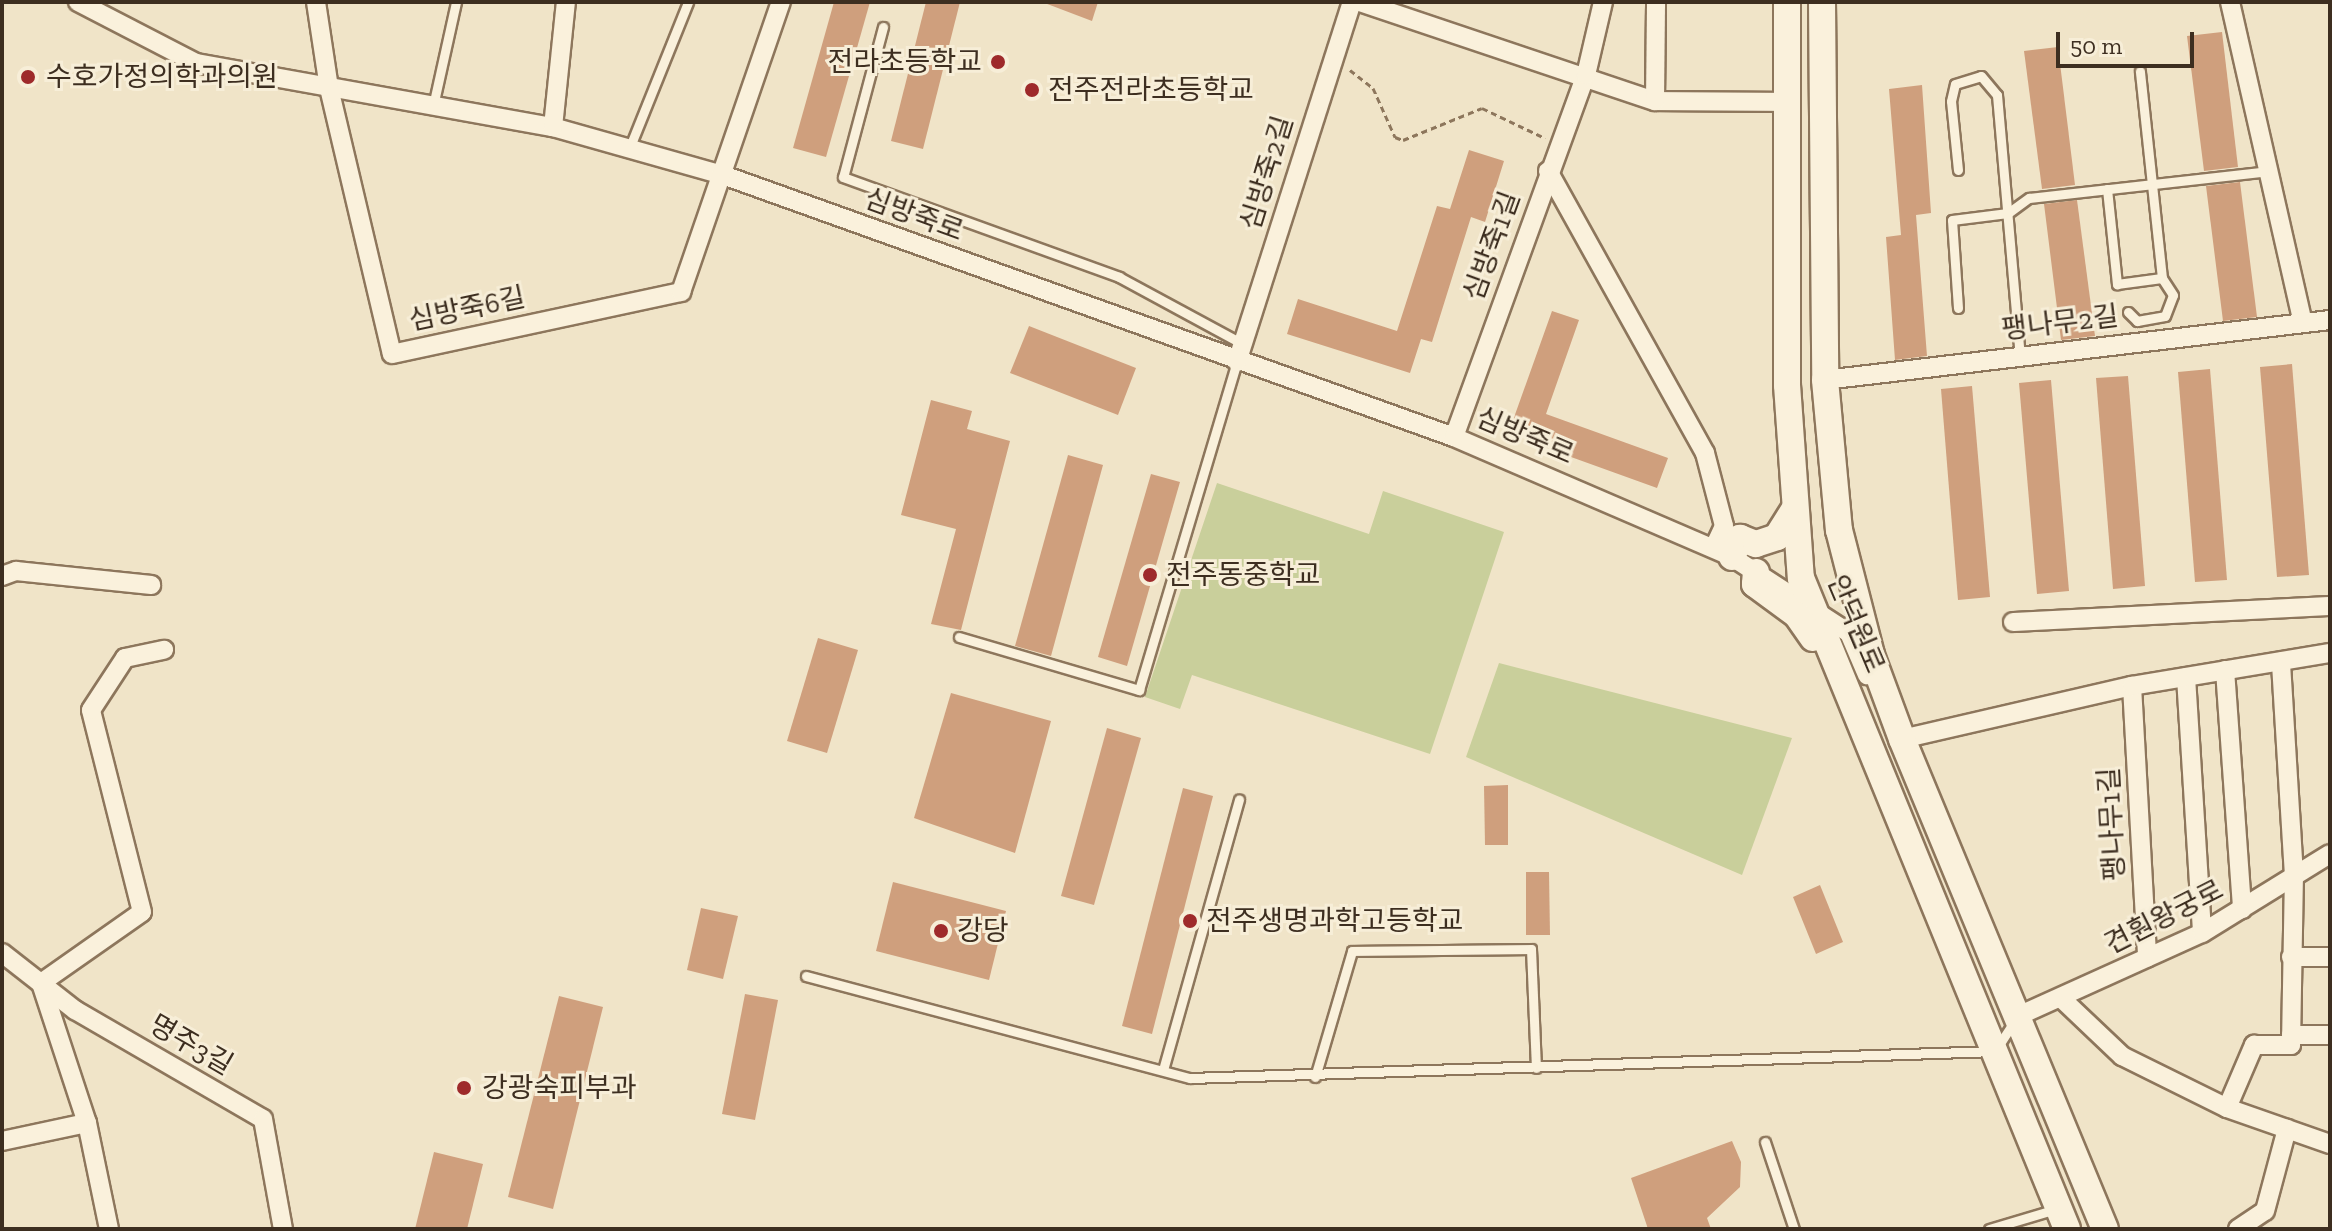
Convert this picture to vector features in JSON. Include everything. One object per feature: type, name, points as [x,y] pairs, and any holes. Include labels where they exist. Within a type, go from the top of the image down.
[{"type":"street","name":"심방죽로","points":[[78,2],[196,63],[553,127],[723,175],[1240,353],[1454,437],[1723,552],[1808,601],[1849,633],[1869,681],[1886,696]]},
{"type":"street","points":[[316,2],[329,88]]},
{"type":"street","points":[[553,127],[566,2]]},
{"type":"street","points":[[723,175],[781,2]]},
{"type":"street","name":"심방죽2길","points":[[1240,353],[1352,2]]},
{"type":"street","points":[[1360,2],[1586,75],[1655,101],[1787,102]]},
{"type":"street","name":"심방죽1길","points":[[1454,437],[1548,171],[1586,75],[1603,2]]},
{"type":"street","points":[[1655,101],[1656,2]]},
{"type":"street","name":"안덕원로","points":[[1787,2],[1787,385],[1794,510],[1808,601],[1837,655],[2063,1219]]},
{"type":"street","name":"안덕원로","points":[[1822,2],[1825,380],[1839,530],[1886,696],[1902,739],[2105,1229]]},
{"type":"street","points":[[2230,2],[2302,320]]},
{"type":"street","name":"심방죽6길","points":[[329,88],[392,354],[681,292],[723,175]]},
{"type":"street","points":[[1548,171],[1705,453],[1724,526],[1723,552]]},
{"type":"street","name":"팽나무2길","points":[[2302,320],[2330,312]]},
{"type":"street","name":"팽나무2길","points":[[1825,380],[2302,320],[2330,320]]},
{"type":"street","points":[[1723,552],[1740,538],[1756,544],[1777,537],[1794,510]]},
{"type":"street","points":[[2,576],[16,571],[151,585]]},
{"type":"street","points":[[1756,572],[1755,584],[1797,615],[1827,657],[1837,655]]},
{"type":"street","points":[[2013,622],[2330,606]]},
{"type":"street","points":[[109,1229],[87,1123],[41,983],[142,912],[91,710],[125,658],[164,650]]},
{"type":"street","points":[[1902,739],[2132,686],[2281,661],[2329,659]]},
{"type":"street","points":[[2227,1108],[2254,1045],[2291,1045],[2294,876],[2281,661]]},
{"type":"street","points":[[2225,670],[2242,909]]},
{"type":"street","points":[[2186,677],[2202,933]]},
{"type":"street","name":"팽나무1길","points":[[2132,686],[2147,958]]},
{"type":"street","name":"견훤왕궁로","points":[[2018,1016],[2062,999],[2202,933],[2330,854]]},
{"type":"street","name":"명주3길","points":[[2,953],[75,1010],[263,1119],[283,1229]]},
{"type":"street","points":[[2291,957],[2330,957]]},
{"type":"street","points":[[2062,999],[2122,1056],[2227,1108],[2330,1144]]},
{"type":"street","points":[[2291,1035],[2330,1035]]},
{"type":"street","points":[[2,1141],[87,1123]]},
{"type":"street","points":[[2238,1229],[2265,1211],[2287,1129]]},
{"type":"lane","points":[[433,106],[456,2]]},
{"type":"lane","points":[[629,149],[688,2]]},
{"type":"lane","points":[[883,27],[843,177],[1119,277],[1240,353],[1139,690],[959,637]]},
{"type":"lane","points":[[2128,312],[2137,321],[2165,316],[2173,295],[2162,278],[2140,71]]},
{"type":"lane","points":[[1958,170],[1951,101],[1955,84],[1981,76],[1997,95],[2020,356]]},
{"type":"lane","points":[[1958,308],[1952,220],[2008,213],[2029,198],[2269,171]]},
{"type":"lane","points":[[2107,189],[2117,284],[2162,278]]},
{"type":"lane","points":[[1163,1070],[1239,799]]},
{"type":"lane","points":[[1315,1077],[1352,951],[1531,949],[1536,1068]]},
{"type":"lane","points":[[806,976],[1190,1078],[1315,1077],[1995,1051],[2018,1016]]},
{"type":"lane","points":[[1765,1142],[1794,1229]]},
{"type":"lane","points":[[1989,1229],[2063,1219]]},
{"type":"path","points":[[1331,62],[1373,88],[1395,137],[1403,140],[1482,108],[1560,143]]},
{"type":"green space","points":[[1217,483],[1369,534],[1383,491],[1504,532],[1430,754],[1192,675],[1180,709],[1145,697]]},
{"type":"green space","points":[[1499,663],[1792,738],[1742,875],[1466,757]]},
{"type":"building","points":[[834,2],[870,2],[826,157],[793,148]]},
{"type":"building","points":[[926,2],[960,2],[923,149],[891,141]]},
{"type":"building","points":[[1042,2],[1098,2],[1092,21]]},
{"type":"building","points":[[2222,32],[2238,167],[2204,171],[2187,36]]},
{"type":"building","points":[[2058,47],[2075,185],[2042,189],[2024,51]]},
{"type":"building","points":[[1922,85],[1931,213],[1916,215],[1927,356],[1895,360],[1886,237],[1901,235],[1889,89]]},
{"type":"building","points":[[1469,150],[1504,161],[1485,222],[1471,217],[1432,342],[1421,339],[1410,373],[1287,334],[1298,299],[1397,331],[1437,206],[1450,209]]},
{"type":"building","points":[[2240,182],[2257,317],[2223,321],[2206,186]]},
{"type":"building","points":[[2077,200],[2095,336],[2061,340],[2044,204]]},
{"type":"building","points":[[1552,311],[1579,320],[1546,414],[1668,458],[1657,488],[1535,444],[1539,432],[1512,423]]},
{"type":"building","points":[[1029,326],[1136,368],[1118,415],[1010,373]]},
{"type":"building","points":[[2292,364],[2309,575],[2277,577],[2260,367]]},
{"type":"building","points":[[2210,369],[2227,580],[2195,582],[2178,372]]},
{"type":"building","points":[[2128,376],[2145,586],[2113,589],[2096,378]]},
{"type":"building","points":[[2051,380],[2069,591],[2037,594],[2019,383]]},
{"type":"building","points":[[1972,386],[1990,597],[1958,600],[1941,389]]},
{"type":"building","points":[[931,400],[972,411],[967,429],[1010,441],[961,630],[931,624],[956,529],[901,515]]},
{"type":"building","points":[[1068,455],[1103,465],[1051,656],[1015,646]]},
{"type":"building","points":[[1151,474],[1180,482],[1127,666],[1098,657]]},
{"type":"building","points":[[818,638],[858,650],[827,753],[787,741]]},
{"type":"building","points":[[951,693],[1051,721],[1015,853],[914,818]]},
{"type":"building","points":[[1107,728],[1141,738],[1094,905],[1061,896]]},
{"type":"building","points":[[1508,785],[1508,845],[1485,845],[1484,786]]},
{"type":"building","points":[[1183,788],[1213,796],[1152,1034],[1122,1026]]},
{"type":"building","points":[[1526,872],[1549,872],[1550,935],[1526,935]]},
{"type":"building","name":"강당","points":[[893,882],[1006,911],[989,980],[876,951]]},
{"type":"building","points":[[1820,885],[1843,942],[1816,954],[1793,897]]},
{"type":"building","points":[[701,908],[738,916],[723,979],[687,970]]},
{"type":"building","points":[[745,994],[778,1000],[755,1120],[722,1114]]},
{"type":"building","points":[[559,996],[603,1007],[553,1209],[508,1197]]},
{"type":"building","points":[[1732,1141],[1741,1162],[1740,1187],[1707,1218],[1711,1229],[1648,1229],[1631,1178]]},
{"type":"building","points":[[434,1152],[483,1164],[467,1229],[415,1229]]},
{"type":"place","name":"전라초등학교","points":[[998,62]]},
{"type":"place","name":"수호가정의학과의원","points":[[28,77]]},
{"type":"place","name":"전주전라초등학교","points":[[1032,90]]},
{"type":"place","name":"전주동중학교","points":[[1150,575]]},
{"type":"place","name":"전주생명과학고등학교","points":[[1190,921]]},
{"type":"place","name":"강당","points":[[941,931]]},
{"type":"place","name":"강광숙피부과","points":[[464,1088]]}]
